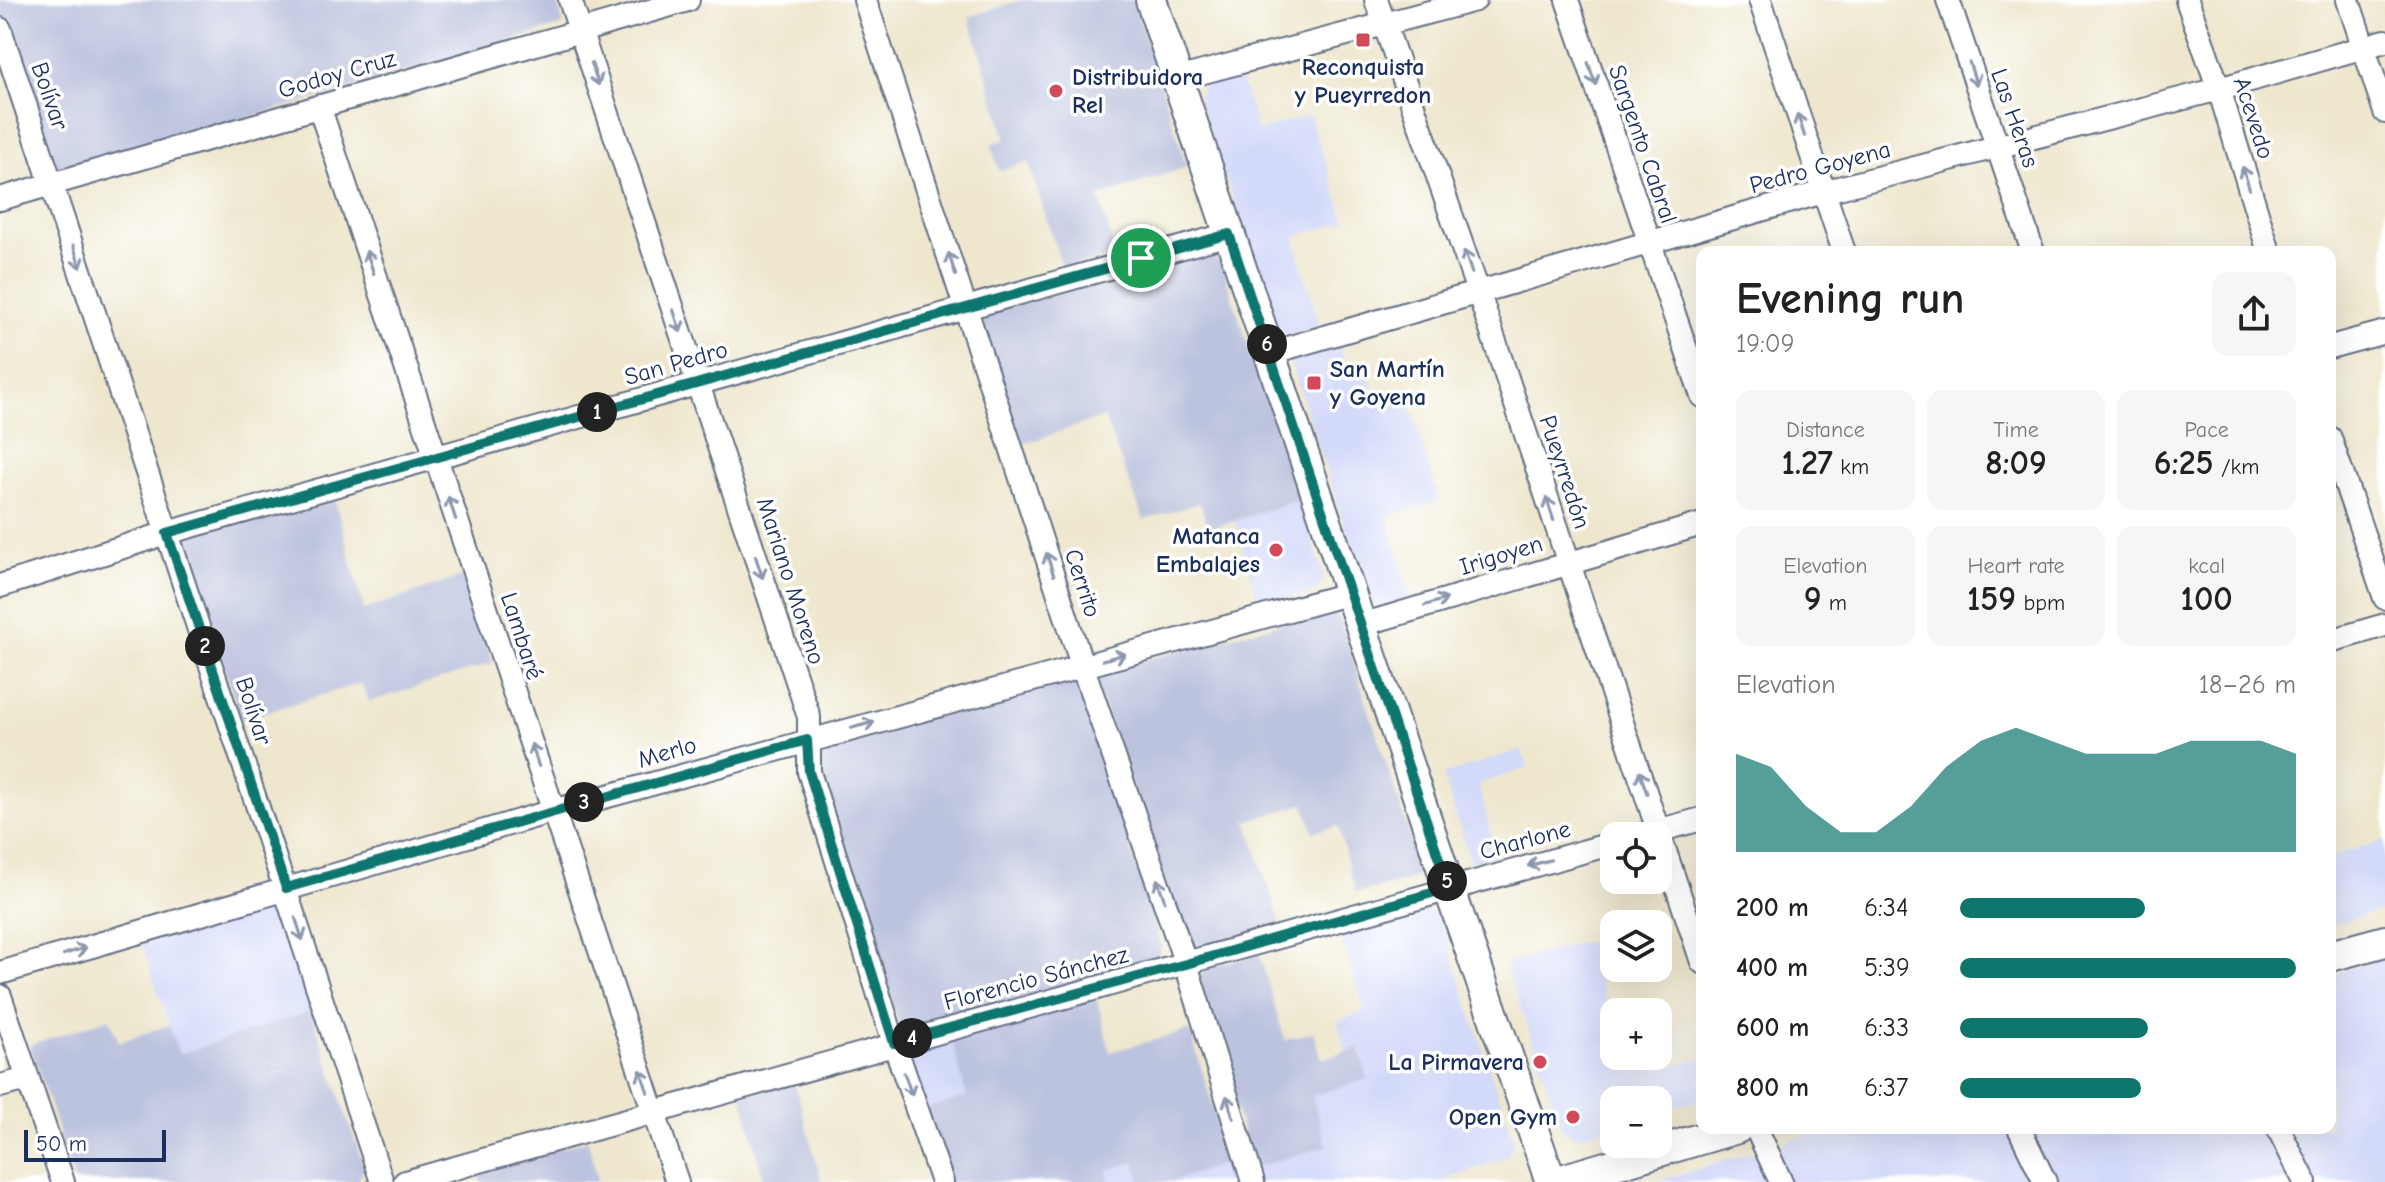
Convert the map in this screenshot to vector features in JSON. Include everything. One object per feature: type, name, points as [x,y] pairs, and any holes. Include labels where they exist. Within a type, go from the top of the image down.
[{"type":"main road","points":[[1151,0],[1449,888],[1553,1182],[1717,1134]]},
{"type":"main road","points":[[2336,954],[2385,941]]},
{"type":"street","name":"Mariano Moreno","points":[[570,0],[809,717],[809,772],[894,1043],[942,1182]]},
{"type":"street","name":"Godoy Cruz","points":[[0,199],[688,0]]},
{"type":"street","name":"Cerrito","points":[[865,0],[1082,665],[1186,964],[1253,1182]]},
{"type":"street","name":"Pueyrredón","points":[[1376,0],[1479,294],[1568,562],[1646,822]]},
{"type":"street","points":[[1177,79],[1475,0]]},
{"type":"street","name":"Sargento Cabral","points":[[1567,0],[1696,379]]},
{"type":"street","points":[[1760,0],[1842,246]]},
{"type":"street","name":"Las Heras","points":[[1948,0],[2031,246]]},
{"type":"street","name":"Acevedo","points":[[2187,0],[2219,89],[2267,246]]},
{"type":"street","points":[[2348,0],[2374,44],[2385,112]]},
{"type":"street","name":"Bolívar","points":[[0,29],[382,1182]]},
{"type":"street","name":"Pedro Goyena","points":[[1270,353],[1823,192],[2219,89],[2374,44]]},
{"type":"street","name":"Lambaré","points":[[319,106],[677,1182]]},
{"type":"street","name":"San Pedro","points":[[0,586],[167,533],[1229,234]]},
{"type":"street","points":[[2336,345],[2385,332]]},
{"type":"street","points":[[2336,455],[2385,598]]},
{"type":"street","name":"Irigoyen","points":[[1361,625],[1696,526]]},
{"type":"street","name":"Merlo","points":[[0,973],[553,811],[1351,593]]},
{"type":"street","points":[[2336,639],[2385,625]]},
{"type":"street","points":[[1672,827],[1696,821]]},
{"type":"street","name":"Charlone","points":[[1449,888],[1600,847]]},
{"type":"street","name":"Florencio Sánchez","points":[[405,1182],[1449,888]]},
{"type":"street","name":"Pueyrredón","points":[[1672,889],[1696,947]]},
{"type":"street","points":[[0,996],[63,1182]]},
{"type":"street","points":[[0,1086],[28,1079]]},
{"type":"street","points":[[1759,1134],[1781,1182]]},
{"type":"street","points":[[2022,1134],[2045,1182]]},
{"type":"street","points":[[2281,1134],[2305,1182]]},
{"type":"shaded area","points":[[0,0],[558,0],[563,25],[67,171],[58,170],[53,165],[0,9]]},
{"type":"shaded area","points":[[1021,0],[1133,0],[1187,167],[1099,197],[1116,255],[1063,269],[1028,162],[999,171],[991,144],[1006,139],[969,17]]},
{"type":"shaded area","points":[[1240,76],[1258,131],[1309,115],[1346,221],[1294,237],[1320,327],[1290,337],[1280,334],[1277,328],[1199,100],[1201,89],[1208,84]]},
{"type":"shaded area","points":[[1195,254],[1215,258],[1221,263],[1299,500],[1209,529],[1200,503],[1144,520],[1104,417],[1017,446],[977,319],[984,314]]},
{"type":"shaded area","points":[[1338,340],[1348,372],[1367,367],[1375,394],[1405,386],[1439,501],[1387,516],[1411,600],[1382,608],[1372,603],[1368,596],[1290,361],[1292,355]]},
{"type":"shaded area","points":[[333,492],[364,610],[464,576],[493,663],[369,702],[361,683],[241,720],[185,537]]},
{"type":"shaded area","name":"Matanca Embalajes","points":[[1299,500],[1324,577],[1322,583],[1314,592],[1259,606],[1235,521]]},
{"type":"shaded area","points":[[1333,609],[1338,614],[1421,871],[1413,879],[1356,893],[1338,826],[1314,832],[1304,804],[1247,821],[1282,928],[1202,949],[1195,948],[1187,943],[1094,679],[1097,673]]},
{"type":"shaded area","points":[[1070,680],[1081,690],[1161,946],[1159,954],[1151,963],[916,1029],[904,1029],[899,1024],[813,753],[816,747]]},
{"type":"shaded area","points":[[1522,749],[1528,768],[1478,784],[1497,856],[1471,864],[1443,775]]},
{"type":"shaded area","points":[[2385,840],[2385,910],[2336,923],[2336,855]]},
{"type":"shaded area","points":[[274,904],[279,909],[311,1011],[179,1054],[140,939]]},
{"type":"shaded area","points":[[1427,910],[1439,916],[1514,1142],[1507,1157],[1441,1182],[1259,1182],[1254,1168],[1327,1146],[1312,1095],[1359,1049],[1346,1052],[1337,1021],[1365,1011],[1340,932]]},
{"type":"shaded area","points":[[1588,941],[1605,998],[1600,998],[1600,1070],[1672,1070],[1672,1066],[1696,1060],[1696,1101],[1672,1108],[1672,1086],[1600,1086],[1600,1130],[1576,1137],[1563,1130],[1505,963]]},
{"type":"shaded area","points":[[1259,954],[1285,1040],[1313,1032],[1321,1059],[1359,1048],[1368,1079],[1312,1096],[1327,1146],[1254,1168],[1197,979],[1206,968]]},
{"type":"shaded area","points":[[2385,958],[2385,1182],[1655,1182],[1811,1134],[2336,1134],[2336,973]]},
{"type":"shaded area","points":[[1097,999],[1110,1052],[1190,1030],[1229,1162],[1170,1182],[1141,1182],[1135,1162],[1107,1170],[1110,1182],[948,1182],[923,1109],[967,1097],[951,1038]]},
{"type":"shaded area","points":[[311,1011],[364,1168],[358,1182],[75,1182],[30,1045],[110,1018],[119,1042],[169,1025],[179,1054]]},
{"type":"shaded area","points":[[951,1038],[967,1097],[923,1109],[909,1053],[916,1047]]},
{"type":"shaded area","points":[[794,1081],[822,1182],[764,1182],[742,1095]]},
{"type":"shaded area","points":[[588,1140],[598,1182],[481,1182],[478,1171]]},
{"type":"shaded area","points":[[1135,1162],[1141,1182],[1110,1182],[1107,1170]]},
{"type":"shaded area","points":[[1229,1162],[1236,1182],[1170,1182]]},
{"type":"place","name":"Reconquista y Pueyrredon","points":[[1363,40]]},
{"type":"place","name":"Distribuidora Rel","points":[[1056,91]]},
{"type":"place","name":"San Martín y Goyena","points":[[1314,383]]},
{"type":"place","name":"Matanca Embalajes","points":[[1276,550]]},
{"type":"place","name":"La Pirmavera","points":[[1540,1062]]},
{"type":"place","name":"Open Gym","points":[[1573,1117]]},
{"type":"route","points":[[1229,234],[1449,888],[1186,964],[894,1043],[809,772],[807,740],[286,888],[167,533],[1141,258],[1229,234]]}]
